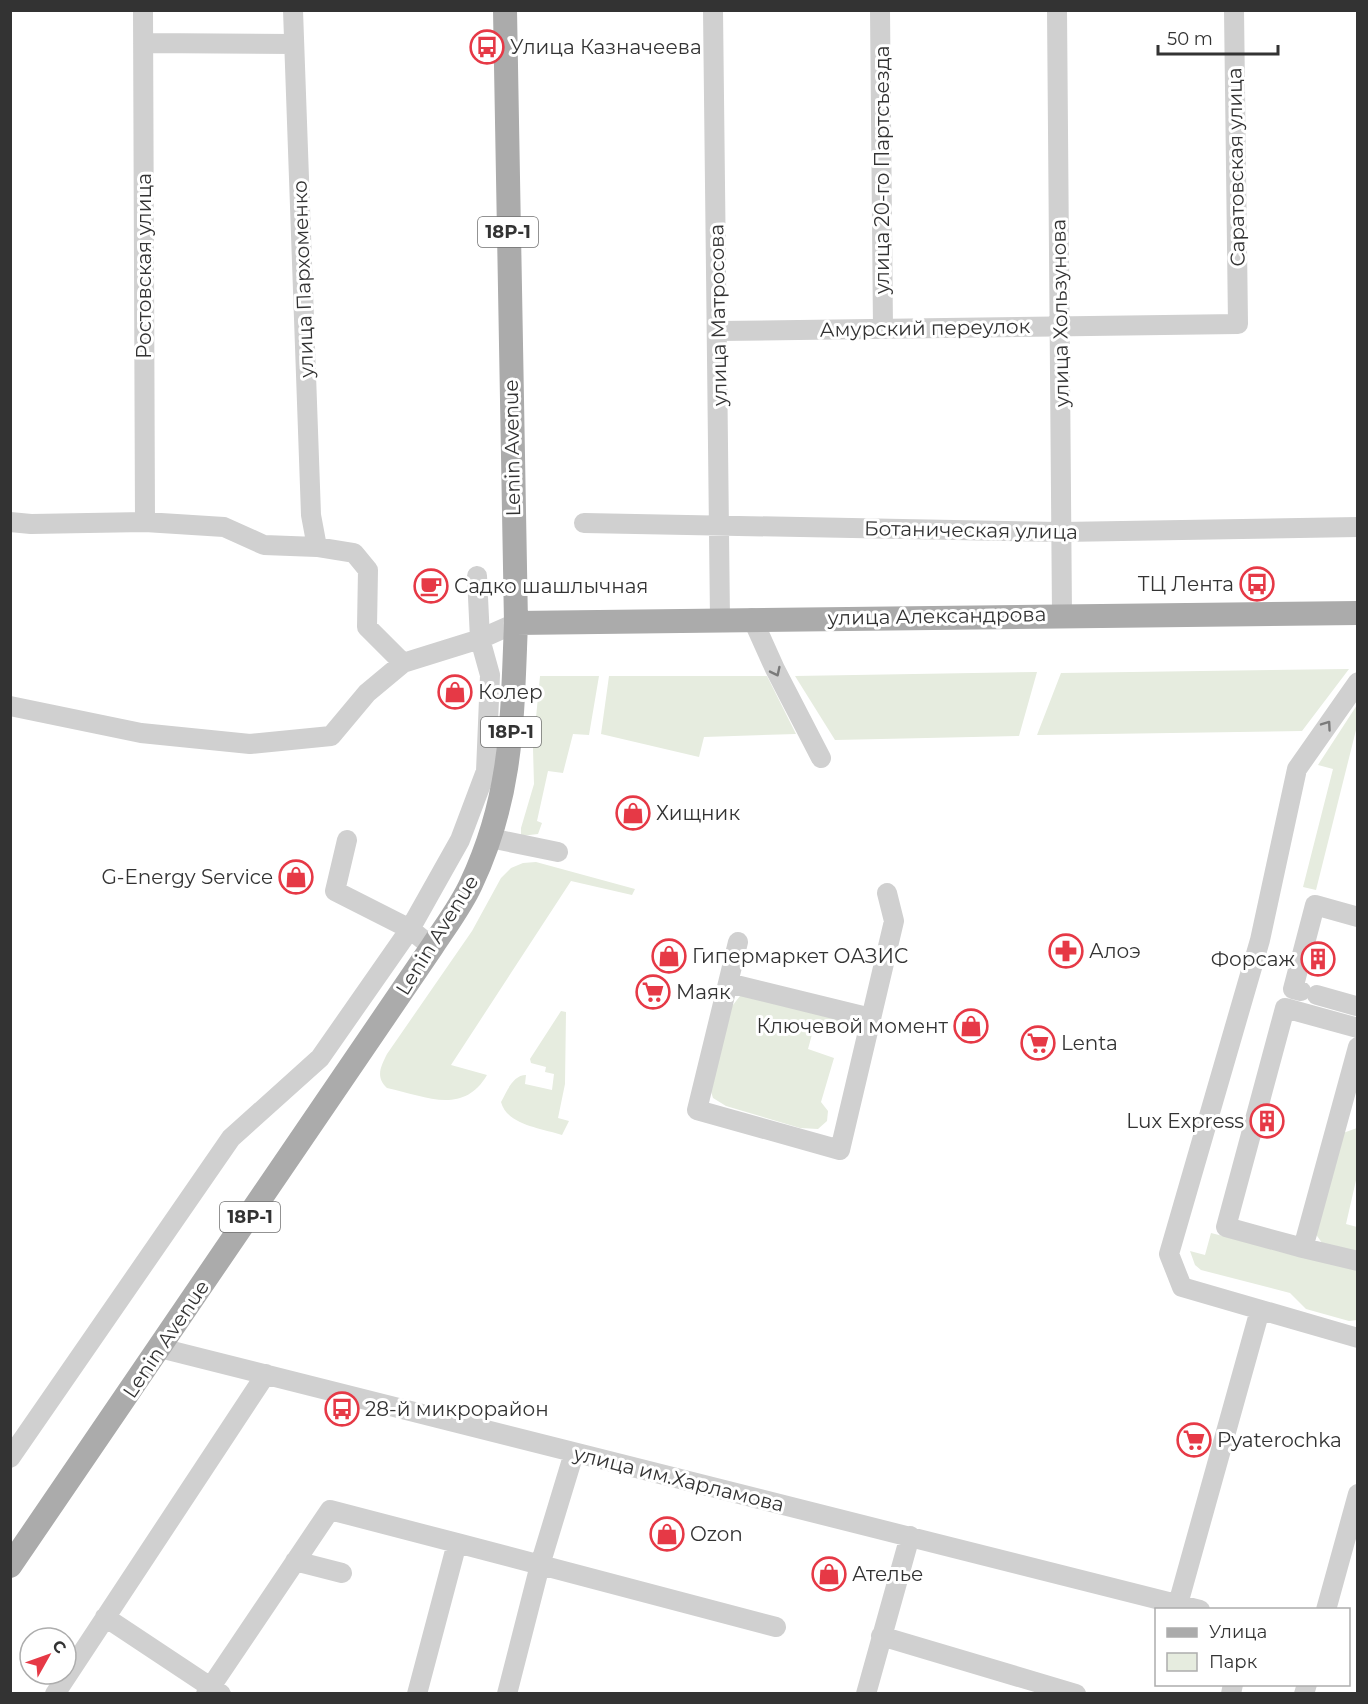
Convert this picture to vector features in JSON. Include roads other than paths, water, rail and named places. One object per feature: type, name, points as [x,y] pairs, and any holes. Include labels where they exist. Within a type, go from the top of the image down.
[{"type":"main road","name":"Lenin Avenue","points":[[10,1566],[432,947],[470,887],[487,847],[502,802],[509,759],[516,623],[505,10]]},
{"type":"main road","name":"улица Александрова","points":[[516,623],[752,618],[1358,613]]},
{"type":"street","name":"Ростовская улица","points":[[143,10],[145,522]]},
{"type":"street","name":"улица Пархоменко","points":[[293,10],[311,515],[317,547]]},
{"type":"street","name":"улица Матросова","points":[[714,10],[719,331],[720,619]]},
{"type":"street","name":"улица 20-го Партсъезда","points":[[880,10],[883,329]]},
{"type":"street","name":"улица Хользунова","points":[[1057,10],[1062,615]]},
{"type":"street","name":"Саратовская улица","points":[[1234,10],[1238,324]]},
{"type":"street","points":[[143,43],[293,44]]},
{"type":"street","name":"Амурский переулок","points":[[719,331],[1238,324]]},
{"type":"street","points":[[10,522],[31,524],[145,522],[224,527],[264,545],[317,547],[354,553],[368,570],[367,627],[403,663]]},
{"type":"street","name":"Ботаническая улица","points":[[584,523],[1062,532],[1358,527]]},
{"type":"street","points":[[10,1458],[231,1138],[320,1058],[410,929],[460,840],[486,771],[490,675],[480,639],[477,576]]},
{"type":"street","points":[[752,618],[821,758]]},
{"type":"street","points":[[10,706],[141,733],[250,744],[331,736],[367,693],[403,663],[480,639],[516,623]]},
{"type":"street","points":[[1358,682],[1297,769],[1260,940],[1169,1254],[1182,1287],[1358,1338]]},
{"type":"street","points":[[347,840],[334,891],[410,929],[432,947]]},
{"type":"street","points":[[460,840],[487,847],[558,852]]},
{"type":"street","points":[[738,942],[697,1110],[840,1150],[894,921],[887,893]]},
{"type":"street","points":[[1357,1004],[1293,989],[1315,905],[1358,917]]},
{"type":"street","points":[[728,983],[871,1018]]},
{"type":"street","points":[[1358,1028],[1285,1008],[1226,1227],[1358,1261]]},
{"type":"street","points":[[1303,1248],[1348,1117],[1358,1047]]},
{"type":"street","points":[[1178,1604],[1260,1310]]},
{"type":"street","name":"улица им.Харламова","points":[[160,1348],[1193,1608]]},
{"type":"street","points":[[55,1694],[266,1374]]},
{"type":"street","points":[[507,1694],[540,1565],[574,1454]]},
{"type":"street","points":[[1327,1608],[1358,1494]]},
{"type":"street","points":[[105,1617],[213,1691],[330,1510],[776,1627]]},
{"type":"street","points":[[866,1694],[910,1536]]},
{"type":"street","points":[[417,1694],[457,1543]]},
{"type":"street","points":[[295,1561],[342,1573]]},
{"type":"street","points":[[881,1636],[1076,1694]]},
{"type":"place","name":"Улица Казначеева","points":[[487,47]]},
{"type":"place","name":"ТЦ Лента","points":[[1257,584]]},
{"type":"place","name":"Садко шашлычная","points":[[431,586]]},
{"type":"place","name":"Колер","points":[[455,692]]},
{"type":"place","name":"Хищник","points":[[633,813]]},
{"type":"place","name":"G-Energy Service","points":[[296,877]]},
{"type":"place","name":"Алоэ","points":[[1066,951]]},
{"type":"place","name":"Гипермаркет ОАЗИС","points":[[669,956]]},
{"type":"place","name":"Форсаж","points":[[1318,959]]},
{"type":"place","name":"Маяк","points":[[653,992]]},
{"type":"place","name":"Ключевой момент","points":[[971,1026]]},
{"type":"place","name":"Lenta","points":[[1038,1043]]},
{"type":"place","name":"Lux Express","points":[[1267,1121]]},
{"type":"place","name":"28-й микрорайон","points":[[342,1409]]},
{"type":"place","name":"Pyaterochka","points":[[1194,1440]]},
{"type":"place","name":"Ozon","points":[[667,1534]]},
{"type":"place","name":"Ателье","points":[[829,1574]]}]
